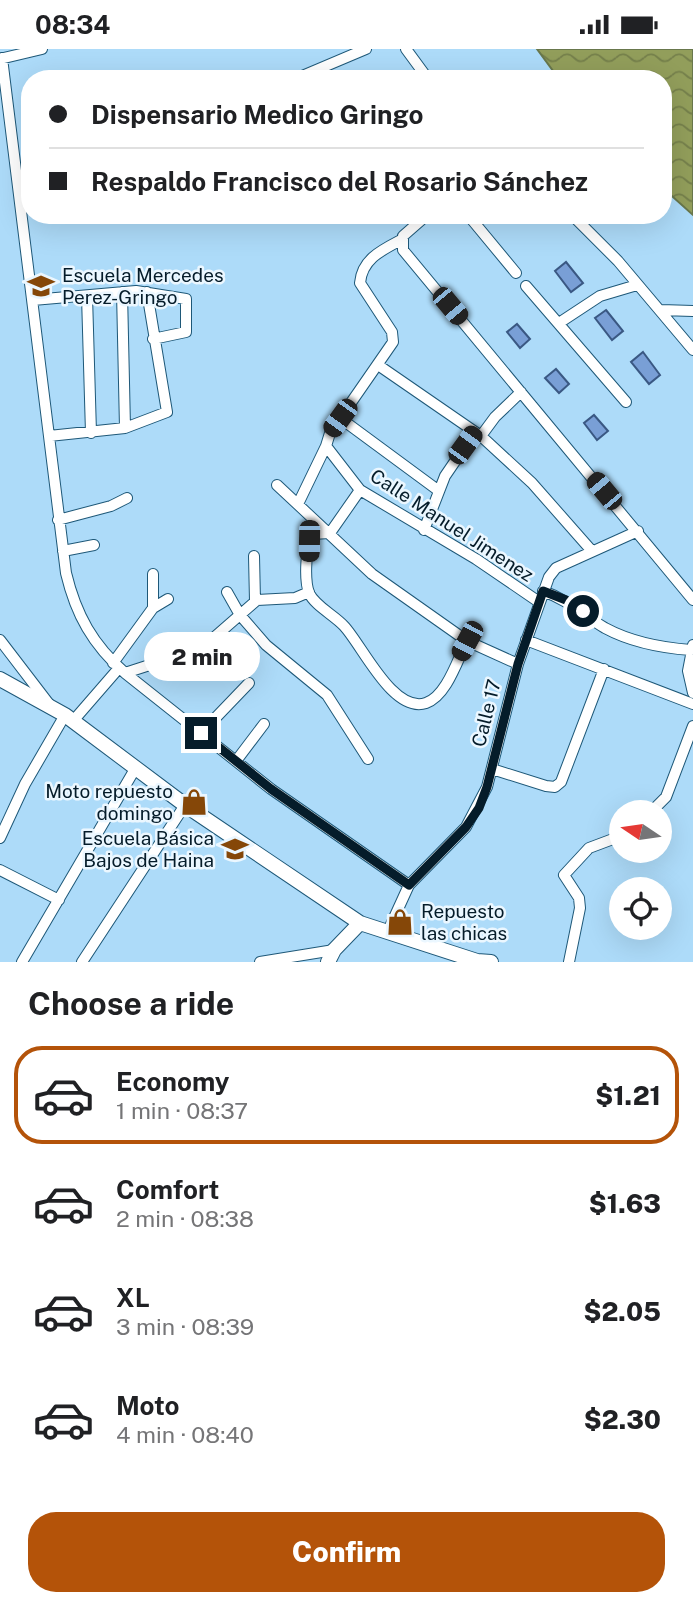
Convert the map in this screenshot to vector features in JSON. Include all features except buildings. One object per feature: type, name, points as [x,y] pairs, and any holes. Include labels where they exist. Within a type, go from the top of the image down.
[{"type":"main road","points":[[0,679],[49,704],[135,769],[360,922],[482,962]]},
{"type":"main road","points":[[331,956],[360,922]]},
{"type":"street","points":[[21,200],[1,58],[42,49]]},
{"type":"street","points":[[322,70],[366,49]]},
{"type":"street","points":[[406,49],[421,70]]},
{"type":"street","points":[[17,167],[21,166]]},
{"type":"street","points":[[24,224],[58,520],[72,600],[88,634],[119,668],[236,761],[409,885]]},
{"type":"street","points":[[299,504],[330,433],[378,365],[394,337],[362,291],[361,272],[369,260],[401,242],[418,224]]},
{"type":"street","points":[[475,224],[516,273]]},
{"type":"street","points":[[580,224],[661,310],[693,349]]},
{"type":"street","points":[[401,242],[693,600]]},
{"type":"street","points":[[559,323],[600,296],[638,285]]},
{"type":"street","points":[[526,286],[626,402]]},
{"type":"street","points":[[33,300],[122,292],[147,292],[186,299],[186,332],[153,339]]},
{"type":"street","points":[[122,292],[125,428]]},
{"type":"street","points":[[49,436],[125,428],[166,413],[147,292]]},
{"type":"street","points":[[87,296],[91,433]]},
{"type":"street","points":[[661,310],[693,311]]},
{"type":"street","points":[[378,365],[478,434],[532,483],[591,550]]},
{"type":"street","points":[[425,530],[439,491],[456,458],[521,392]]},
{"type":"street","points":[[340,418],[439,491]]},
{"type":"street","name":"Calle Manuel Jimenez","points":[[326,446],[360,490],[541,596],[566,600],[602,626],[624,636],[655,645],[692,647]]},
{"type":"street","points":[[277,485],[372,574],[467,641],[518,664]]},
{"type":"street","points":[[330,533],[360,490]]},
{"type":"street","points":[[58,520],[111,506],[127,498]]},
{"type":"street","name":"Calle 17","points":[[388,931],[409,885],[466,827],[479,808],[492,769],[518,664],[541,596],[556,568],[638,531]]},
{"type":"street","points":[[330,533],[312,534],[309,541],[309,592],[345,627],[386,683],[402,699],[425,703],[440,692],[467,641]]},
{"type":"street","points":[[63,551],[94,545]]},
{"type":"street","points":[[254,556],[255,601]]},
{"type":"street","points":[[153,574],[153,608]]},
{"type":"street","points":[[227,592],[240,615],[284,660],[327,695],[368,759]]},
{"type":"street","points":[[119,668],[202,648],[255,601],[296,598],[309,592]]},
{"type":"street","points":[[0,838],[25,784],[69,718],[119,668],[153,608],[168,599]]},
{"type":"street","points":[[526,640],[693,703]]},
{"type":"street","points":[[0,641],[49,704]]},
{"type":"street","points":[[692,647],[688,671],[693,693]]},
{"type":"street","points":[[492,769],[545,786],[555,787],[561,782],[604,669]]},
{"type":"street","points":[[201,733],[249,683]]},
{"type":"street","points":[[236,761],[264,724]]},
{"type":"street","points":[[663,800],[693,726]]},
{"type":"street","points":[[22,962],[135,769]]},
{"type":"street","points":[[82,962],[185,804]]},
{"type":"street","points":[[569,962],[580,908],[579,898],[564,875],[589,848],[609,840]]},
{"type":"street","points":[[0,870],[59,901]]},
{"type":"street","points":[[260,962],[331,956]]},
{"type":"water","points":[[537,49],[693,49],[693,215],[672,196],[672,70],[552,70]]},
{"type":"place","name":"Escuela Mercedes Perez-Gringo","points":[[41,286]]},
{"type":"place","name":"Moto repuesto domingo","points":[[194,802]]},
{"type":"place","name":"Escuela Básica Bajos de Haina","points":[[235,849]]},
{"type":"place","name":"Repuesto las chicas","points":[[400,922]]},
{"type":"route","points":[[201,733],[271,789],[409,885],[466,827],[479,808],[487,787],[518,664],[543,591],[566,600],[583,611]]}]
